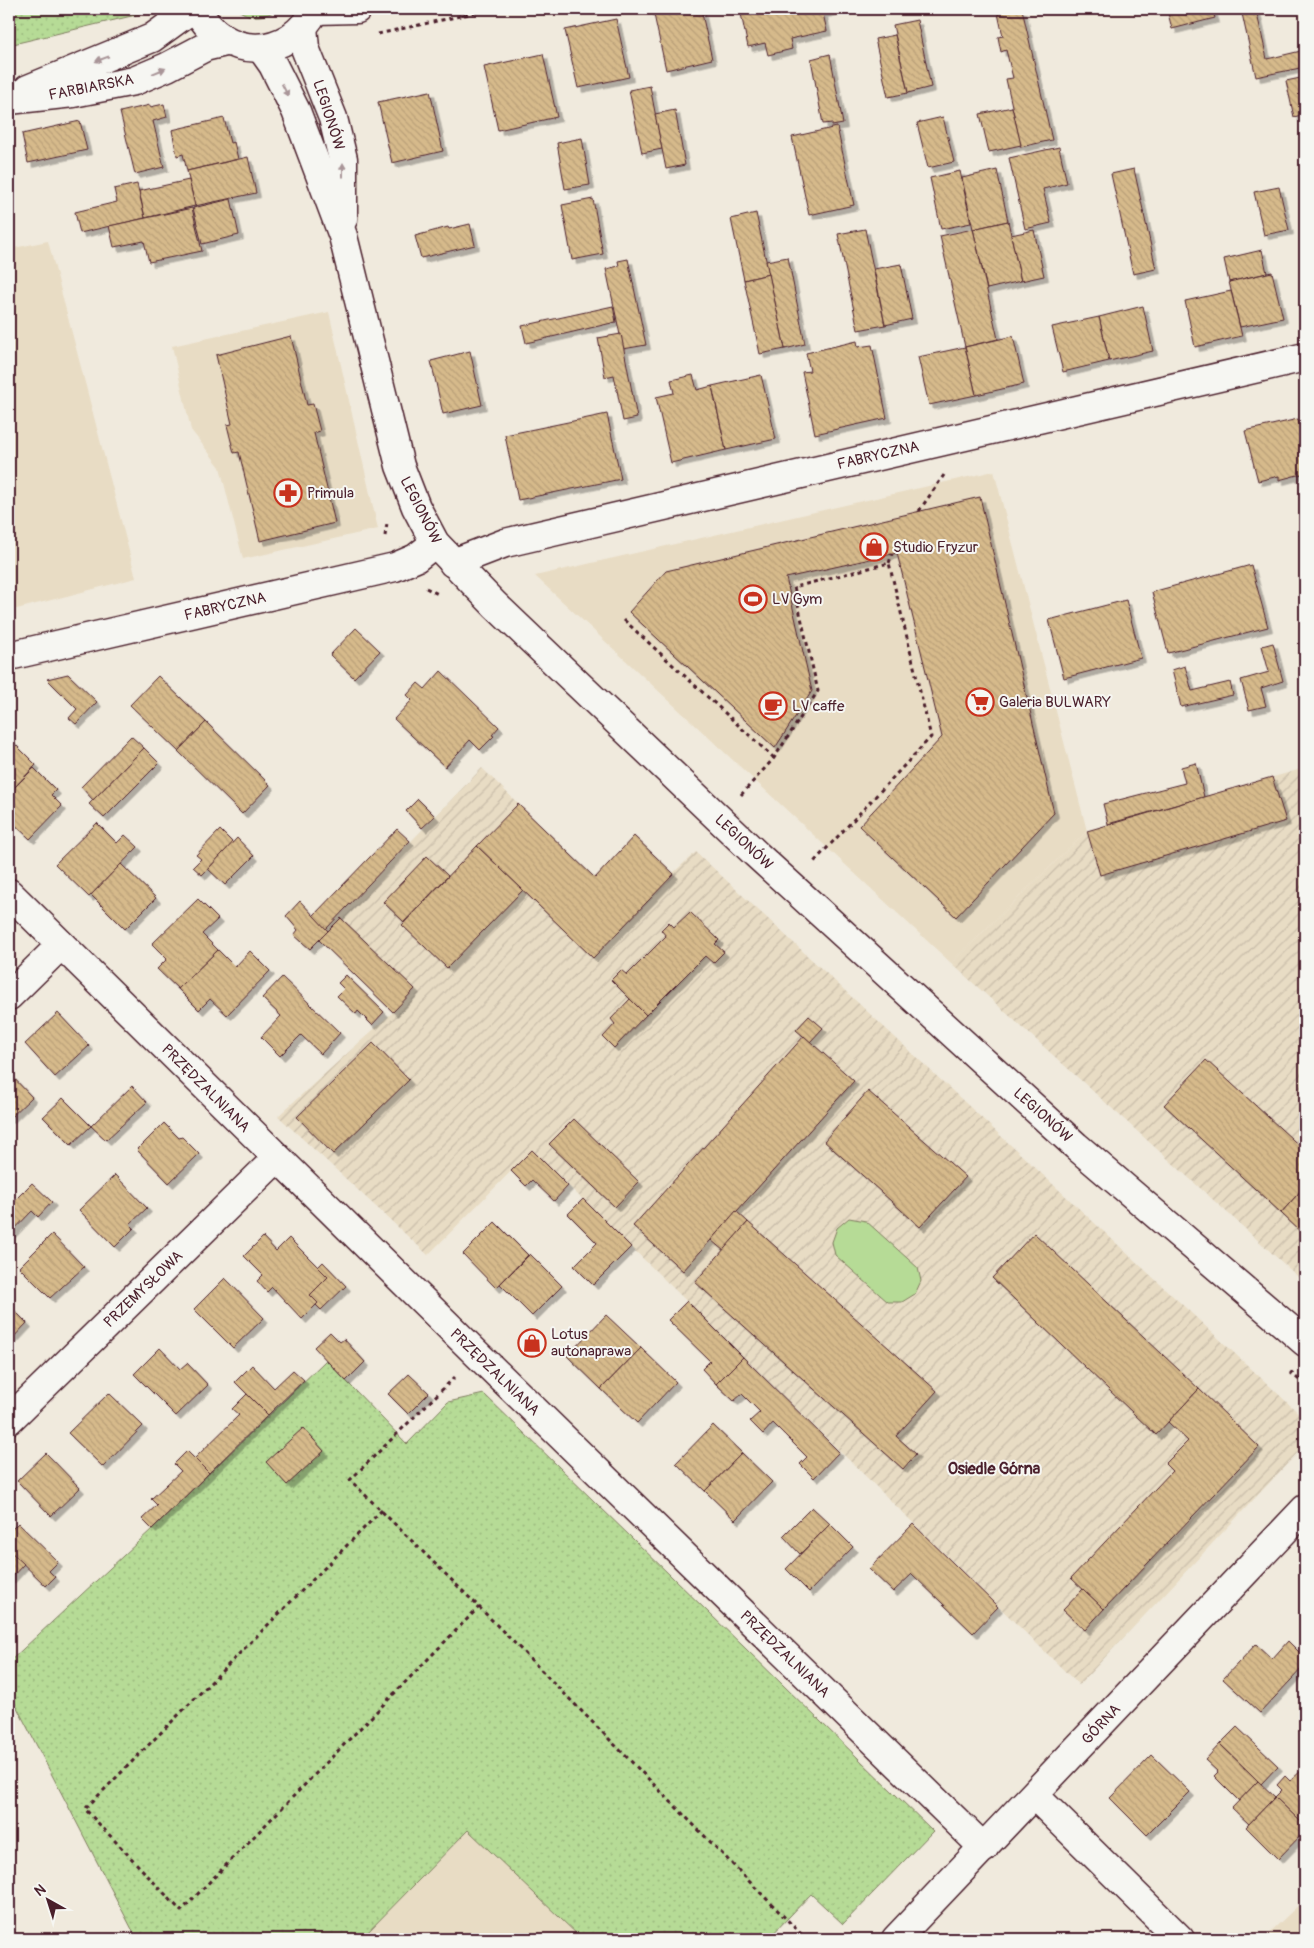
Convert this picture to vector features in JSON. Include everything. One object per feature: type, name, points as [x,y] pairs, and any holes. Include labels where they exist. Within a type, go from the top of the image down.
[{"type":"street","name":"FARBIARSKA","points":[[9,99],[152,38],[189,9]]},
{"type":"street","points":[[197,9],[212,32],[226,42],[261,48],[286,40],[311,15],[357,9]]},
{"type":"street","name":"LEGIONÓW","points":[[311,15],[304,48],[333,118],[343,160],[344,236]]},
{"type":"street","name":"FARBIARSKA","points":[[9,99],[73,93],[134,80],[167,67],[205,47],[226,42]]},
{"type":"street","name":"LEGIONÓW","points":[[261,48],[273,65],[296,111],[344,236],[400,466],[416,507],[444,553],[756,854],[1076,1146],[1305,1342]]},
{"type":"street","name":"FABRYCZNA","points":[[9,656],[394,567],[416,558],[505,543],[1305,357]]},
{"type":"street","name":"PRZĘDZALNIANA","points":[[9,893],[478,1355],[984,1848]]},
{"type":"street","points":[[9,996],[61,946]]},
{"type":"street","name":"PRZEMYSŁOWA","points":[[9,1420],[277,1158]]},
{"type":"street","name":"GÓRNA","points":[[896,1939],[1305,1509]]},
{"type":"street","points":[[1034,1795],[1180,1939]]},
{"type":"path","points":[[376,34],[492,9]]},
{"type":"path","points":[[919,512],[946,471]]},
{"type":"path","points":[[381,540],[386,534],[388,526],[386,515]]},
{"type":"path","points":[[806,857],[813,864],[931,737],[889,563],[892,554]]},
{"type":"path","points":[[747,801],[740,795],[774,758],[818,691],[794,587],[889,563]]},
{"type":"path","points":[[424,587],[441,596]]},
{"type":"path","points":[[624,620],[774,758]]},
{"type":"path","points":[[478,1355],[350,1480],[479,1607],[806,1939]]},
{"type":"path","points":[[1286,1368],[1305,1385]]},
{"type":"path","points":[[1300,1381],[1305,1376]]},
{"type":"path","points":[[382,1510],[85,1809],[181,1911],[479,1607]]},
{"type":"shaded area","points":[[48,241],[136,578],[9,611],[9,249]]},
{"type":"shaded area","points":[[329,312],[378,529],[243,559],[220,467],[191,430],[172,346]]},
{"type":"shaded area","points":[[994,471],[1087,831],[951,963],[535,576]]},
{"type":"shaded area","points":[[482,768],[594,878],[634,836],[673,873],[696,852],[1305,1419],[1305,1445],[1079,1685],[532,1150],[428,1255],[278,1116],[393,1012],[319,940],[328,931],[326,929]]},
{"type":"shaded area","points":[[1305,768],[1305,1283],[951,963],[1087,831]]},
{"type":"shaded area","points":[[468,1829],[582,1939],[361,1939]]},
{"type":"shaded area","points":[[1305,1899],[1305,1939],[1263,1939]]},
{"type":"green space","points":[[9,9],[143,9],[140,14],[9,45]]},
{"type":"green space","points":[[237,9],[278,9],[262,16],[252,16]]},
{"type":"green space","points":[[849,1218],[866,1221],[918,1268],[921,1281],[915,1294],[902,1302],[888,1302],[835,1255],[832,1242],[837,1228]]},
{"type":"green space","points":[[326,1360],[407,1444],[448,1402],[484,1394],[933,1831],[843,1924],[811,1894],[768,1939],[582,1939],[468,1830],[361,1939],[137,1939],[9,1692],[9,1662],[152,1529]]},
{"type":"building","points":[[701,9],[712,59],[666,70],[653,10]]},
{"type":"building","points":[[740,9],[822,9],[827,31],[790,39],[792,49],[768,55],[765,43],[748,47]]},
{"type":"building","points":[[822,9],[840,9],[823,13]]},
{"type":"building","points":[[997,9],[1022,9],[1052,140],[1021,147],[1006,79],[1013,78],[1006,50],[1001,52],[998,37],[1003,36]]},
{"type":"building","points":[[1167,9],[1212,9],[1215,18],[1172,29]]},
{"type":"building","points":[[1241,9],[1256,9],[1267,59],[1305,50],[1305,67],[1256,77]]},
{"type":"building","points":[[616,19],[629,77],[578,88],[565,30]]},
{"type":"building","points":[[917,20],[931,87],[908,93],[893,25]]},
{"type":"building","points":[[895,35],[908,93],[888,97],[875,39]]},
{"type":"building","points":[[543,54],[557,117],[498,130],[484,67]]},
{"type":"building","points":[[830,54],[843,124],[832,126],[832,123],[823,124],[811,59]]},
{"type":"building","points":[[1305,77],[1305,114],[1294,117],[1286,81]]},
{"type":"building","points":[[650,86],[662,149],[642,153],[629,90]]},
{"type":"building","points":[[430,91],[443,151],[392,163],[378,102]]},
{"type":"building","points":[[164,104],[167,117],[153,121],[164,167],[135,174],[120,112],[150,105],[150,107]]},
{"type":"building","points":[[1012,107],[1021,145],[989,152],[980,114]]},
{"type":"building","points":[[675,110],[685,165],[666,169],[655,114]]},
{"type":"building","points":[[943,117],[954,162],[928,168],[917,123]]},
{"type":"building","points":[[224,118],[230,143],[234,142],[238,159],[187,171],[183,154],[177,156],[172,130]]},
{"type":"building","points":[[80,121],[87,150],[28,163],[22,134]]},
{"type":"building","points":[[837,127],[854,205],[809,215],[792,137]]},
{"type":"building","points":[[582,138],[590,185],[565,189],[557,143]]},
{"type":"building","points":[[1059,147],[1067,183],[1043,189],[1051,223],[1025,229],[1009,158]]},
{"type":"building","points":[[248,157],[256,193],[195,206],[187,171]]},
{"type":"building","points":[[1134,169],[1156,269],[1133,274],[1111,174]]},
{"type":"building","points":[[997,170],[1008,221],[973,229],[962,178]]},
{"type":"building","points":[[960,171],[971,223],[941,229],[930,178]]},
{"type":"building","points":[[189,180],[195,206],[145,218],[139,191]]},
{"type":"building","points":[[137,184],[145,218],[80,233],[75,212],[117,202],[114,189]]},
{"type":"building","points":[[1279,187],[1289,230],[1264,235],[1254,192]]},
{"type":"building","points":[[231,199],[239,235],[202,244],[193,208]]},
{"type":"building","points":[[593,199],[603,254],[572,260],[562,205]]},
{"type":"building","points":[[192,208],[202,251],[149,262],[144,241],[114,247],[109,226]]},
{"type":"building","points":[[756,213],[769,274],[744,280],[731,219]]},
{"type":"building","points":[[1008,221],[1021,281],[987,289],[973,229]]},
{"type":"building","points":[[470,224],[475,245],[421,258],[415,236],[448,227],[449,229]]},
{"type":"building","points":[[865,229],[885,325],[858,330],[838,234]]},
{"type":"building","points":[[973,229],[998,339],[965,347],[940,236]]},
{"type":"building","points":[[1034,230],[1044,276],[1021,281],[1011,235]]},
{"type":"building","points":[[1262,250],[1267,273],[1229,282],[1224,259]]},
{"type":"building","points":[[788,257],[805,344],[785,349],[766,261]]},
{"type":"building","points":[[628,259],[646,345],[623,349],[606,269],[619,266],[618,261]]},
{"type":"building","points":[[901,264],[912,319],[885,325],[874,269]]},
{"type":"building","points":[[1272,272],[1283,318],[1240,327],[1229,282]]},
{"type":"building","points":[[769,274],[785,349],[760,354],[744,280]]},
{"type":"building","points":[[1231,291],[1242,336],[1195,347],[1185,301]]},
{"type":"building","points":[[613,306],[616,322],[526,343],[522,326]]},
{"type":"building","points":[[1143,306],[1153,351],[1109,361],[1099,317]]},
{"type":"building","points":[[1099,317],[1109,361],[1063,372],[1052,327]]},
{"type":"building","points":[[621,334],[637,418],[623,421],[614,375],[605,377],[598,338]]},
{"type":"building","points":[[291,336],[307,405],[313,404],[320,431],[314,433],[335,523],[260,541],[239,452],[234,453],[227,425],[232,424],[216,355]]},
{"type":"building","points":[[1013,336],[1024,384],[976,395],[965,347]]},
{"type":"building","points":[[857,341],[858,347],[872,345],[887,418],[815,434],[802,372],[810,371],[806,353]]},
{"type":"building","points":[[965,347],[976,395],[929,405],[918,357]]},
{"type":"building","points":[[470,351],[482,405],[443,414],[431,361]]},
{"type":"building","points":[[693,375],[697,390],[712,386],[726,450],[671,463],[656,397],[674,393],[671,380]]},
{"type":"building","points":[[761,375],[776,439],[726,450],[712,386]]},
{"type":"building","points":[[607,414],[621,479],[518,500],[505,435]]},
{"type":"building","points":[[1298,419],[1305,450],[1305,473],[1279,480],[1279,476],[1258,481],[1245,431]]},
{"type":"building","name":"Galeria BULWARY","points":[[980,497],[1054,813],[956,917],[859,826],[942,737],[897,553],[786,578],[812,691],[775,748],[629,612],[666,571]]},
{"type":"building","points":[[1251,565],[1268,627],[1168,653],[1152,592]]},
{"type":"building","points":[[1126,600],[1141,658],[1064,678],[1049,620]]},
{"type":"building","points":[[356,628],[380,651],[354,678],[330,655]]},
{"type":"building","points":[[1273,643],[1283,681],[1261,688],[1266,706],[1249,710],[1241,680],[1269,672],[1262,646]]},
{"type":"building","points":[[1185,666],[1192,691],[1230,682],[1233,695],[1181,707],[1172,670]]},
{"type":"building","points":[[441,671],[499,727],[492,735],[494,736],[480,750],[470,740],[445,767],[394,719],[412,700],[407,695],[418,683],[425,689]]},
{"type":"building","points":[[68,674],[97,702],[76,724],[69,718],[77,709],[47,679]]},
{"type":"building","points":[[158,676],[206,722],[178,751],[130,705]]},
{"type":"building","points":[[206,722],[270,785],[242,814],[178,751]]},
{"type":"building","points":[[131,736],[144,748],[93,800],[81,787]]},
{"type":"building","points":[[9,738],[36,765],[9,793]]},
{"type":"building","points":[[144,748],[159,763],[104,818],[89,804]]},
{"type":"building","points":[[1196,763],[1204,797],[1108,824],[1103,804],[1185,783],[1181,767]]},
{"type":"building","points":[[34,768],[56,790],[51,795],[62,806],[30,839],[9,819],[9,793]]},
{"type":"building","points":[[1272,777],[1286,821],[1100,875],[1087,831]]},
{"type":"building","points":[[418,799],[435,816],[422,828],[406,811]]},
{"type":"building","points":[[518,804],[595,878],[634,836],[674,874],[593,958],[477,846]]},
{"type":"building","points":[[97,823],[117,843],[125,835],[138,847],[89,897],[55,864]]},
{"type":"building","points":[[397,829],[410,841],[326,929],[313,916]]},
{"type":"building","points":[[220,830],[233,843],[202,875],[193,867],[201,859],[196,855]]},
{"type":"building","points":[[237,838],[254,856],[225,885],[208,869]]},
{"type":"building","points":[[477,846],[523,890],[447,968],[402,925]]},
{"type":"building","points":[[427,856],[448,876],[404,922],[383,902]]},
{"type":"building","points":[[121,864],[156,898],[125,929],[91,895]]},
{"type":"building","points":[[198,899],[218,919],[202,934],[218,950],[178,989],[157,969],[167,959],[152,944]]},
{"type":"building","points":[[300,901],[328,931],[310,949],[294,935],[298,930],[286,916]]},
{"type":"building","points":[[690,912],[719,940],[715,944],[724,952],[713,963],[705,956],[646,1015],[611,980],[621,970],[627,975],[666,936],[661,930],[669,922],[674,927]]},
{"type":"building","points":[[341,918],[415,989],[393,1012],[319,940]]},
{"type":"building","points":[[218,950],[235,967],[250,951],[270,971],[227,1015],[210,999],[199,1010],[178,989]]},
{"type":"building","points":[[346,975],[384,1012],[372,1025],[358,1011],[356,1014],[337,996],[344,989],[338,983]]},
{"type":"building","points":[[282,977],[340,1033],[321,1054],[301,1035],[280,1056],[261,1037],[281,1016],[262,998]]},
{"type":"building","points":[[630,999],[646,1015],[614,1048],[603,1037],[615,1024],[611,1019]]},
{"type":"building","points":[[58,1013],[89,1046],[55,1077],[25,1044]]},
{"type":"building","points":[[809,1016],[823,1028],[810,1042],[796,1030]]},
{"type":"building","points":[[804,1036],[854,1081],[683,1271],[633,1226]]},
{"type":"building","points":[[373,1043],[409,1080],[333,1154],[297,1117]]},
{"type":"building","points":[[1206,1060],[1305,1151],[1305,1186],[1281,1213],[1164,1105]]},
{"type":"building","points":[[9,1073],[32,1097],[9,1119]]},
{"type":"building","points":[[132,1086],[147,1102],[106,1140],[91,1126]]},
{"type":"building","points":[[868,1091],[966,1177],[920,1227],[824,1141]]},
{"type":"building","points":[[63,1098],[91,1126],[71,1145],[43,1117]]},
{"type":"building","points":[[574,1119],[639,1182],[615,1207],[549,1144]]},
{"type":"building","points":[[164,1123],[199,1154],[169,1183],[137,1150]]},
{"type":"building","points":[[532,1150],[568,1186],[554,1201],[532,1180],[526,1186],[511,1171]]},
{"type":"building","points":[[115,1175],[147,1208],[130,1224],[134,1228],[115,1247],[79,1210]]},
{"type":"building","points":[[32,1183],[52,1202],[38,1217],[32,1211],[9,1235],[9,1206]]},
{"type":"building","points":[[1305,1186],[1305,1236],[1281,1213]]},
{"type":"building","points":[[9,1195],[14,1200],[9,1206]]},
{"type":"building","points":[[583,1199],[631,1247],[593,1285],[574,1266],[597,1243],[568,1214]]},
{"type":"building","points":[[736,1211],[748,1222],[724,1251],[711,1240]]},
{"type":"building","points":[[495,1222],[528,1255],[496,1288],[463,1254]]},
{"type":"building","points":[[748,1222],[937,1391],[896,1436],[916,1454],[903,1469],[695,1282]]},
{"type":"building","points":[[1034,1233],[1199,1389],[1156,1435],[992,1278]]},
{"type":"building","points":[[52,1234],[84,1267],[50,1298],[19,1267]]},
{"type":"building","points":[[263,1237],[276,1251],[289,1238],[328,1277],[310,1295],[318,1303],[302,1319],[272,1287],[267,1292],[257,1281],[263,1275],[244,1256]]},
{"type":"building","points":[[530,1254],[562,1286],[532,1316],[500,1284]]},
{"type":"building","points":[[323,1262],[346,1286],[321,1310],[316,1305],[318,1303],[310,1295],[328,1277],[318,1267]]},
{"type":"building","points":[[225,1278],[264,1318],[233,1348],[194,1309]]},
{"type":"building","points":[[687,1301],[743,1357],[716,1384],[702,1369],[710,1361],[668,1320]]},
{"type":"building","points":[[9,1305],[27,1323],[9,1342]]},
{"type":"building","points":[[606,1315],[641,1348],[601,1389],[567,1356]]},
{"type":"building","points":[[330,1332],[340,1342],[344,1339],[365,1362],[346,1381],[314,1347]]},
{"type":"building","points":[[160,1348],[180,1369],[187,1363],[208,1385],[176,1416],[134,1374]]},
{"type":"building","points":[[641,1348],[676,1382],[637,1423],[601,1389]]},
{"type":"building","points":[[743,1357],[839,1452],[814,1478],[800,1464],[807,1457],[773,1423],[763,1434],[750,1421],[760,1412],[742,1394],[734,1401],[716,1384]]},
{"type":"building","points":[[252,1365],[274,1388],[293,1370],[304,1380],[268,1415],[235,1382]]},
{"type":"building","points":[[409,1374],[429,1393],[408,1414],[388,1394]]},
{"type":"building","points":[[1199,1389],[1259,1447],[1104,1609],[1071,1578],[1172,1471],[1165,1464],[1188,1441],[1168,1422]]},
{"type":"building","points":[[109,1393],[143,1426],[103,1467],[68,1433]]},
{"type":"building","points":[[247,1394],[268,1415],[209,1473],[194,1459],[239,1415],[232,1409]]},
{"type":"building","points":[[713,1425],[742,1453],[705,1491],[676,1463]]},
{"type":"building","points":[[303,1428],[324,1451],[287,1485],[266,1462]]},
{"type":"building","points":[[187,1451],[209,1473],[152,1529],[142,1519],[157,1505],[151,1499],[181,1471],[174,1464]]},
{"type":"building","points":[[46,1453],[80,1488],[51,1516],[17,1481]]},
{"type":"building","points":[[742,1453],[772,1482],[735,1520],[705,1491]]},
{"type":"building","points":[[812,1507],[830,1524],[800,1554],[783,1536]]},
{"type":"building","points":[[18,1523],[58,1562],[49,1571],[55,1577],[46,1586],[9,1550],[9,1532]]},
{"type":"building","points":[[830,1524],[853,1547],[809,1592],[786,1569]]},
{"type":"building","points":[[913,1524],[998,1607],[973,1633],[912,1574],[893,1592],[869,1569]]},
{"type":"building","points":[[9,1550],[24,1564],[9,1580]]},
{"type":"building","points":[[1083,1589],[1104,1609],[1085,1630],[1063,1610]]},
{"type":"building","points":[[1288,1641],[1305,1658],[1305,1665],[1260,1713],[1223,1679],[1256,1644],[1272,1659]]},
{"type":"building","points":[[1237,1727],[1278,1766],[1261,1784],[1220,1744]]},
{"type":"building","points":[[1220,1744],[1258,1781],[1239,1801],[1214,1776],[1218,1772],[1205,1760]]},
{"type":"building","points":[[1152,1755],[1190,1792],[1147,1835],[1110,1798]]},
{"type":"building","points":[[1303,1769],[1305,1770],[1305,1826],[1275,1797],[1282,1790],[1277,1785],[1285,1776],[1290,1781]]},
{"type":"building","points":[[1258,1781],[1275,1797],[1249,1824],[1232,1808]]},
{"type":"building","points":[[1275,1797],[1305,1826],[1305,1831],[1278,1859],[1246,1827]]},
{"type":"place","name":"Primula","points":[[288,493]]},
{"type":"place","name":"Studio Fryzur","points":[[874,547]]},
{"type":"place","name":"LV Gym","points":[[753,599]]},
{"type":"place","name":"Galeria BULWARY","points":[[980,702]]},
{"type":"place","name":"LV caffe","points":[[773,706]]},
{"type":"place","name":"Lotus autonaprawa","points":[[532,1343]]},
{"type":"district","name":"Osiedle Górna","points":[[994,1468]]}]
